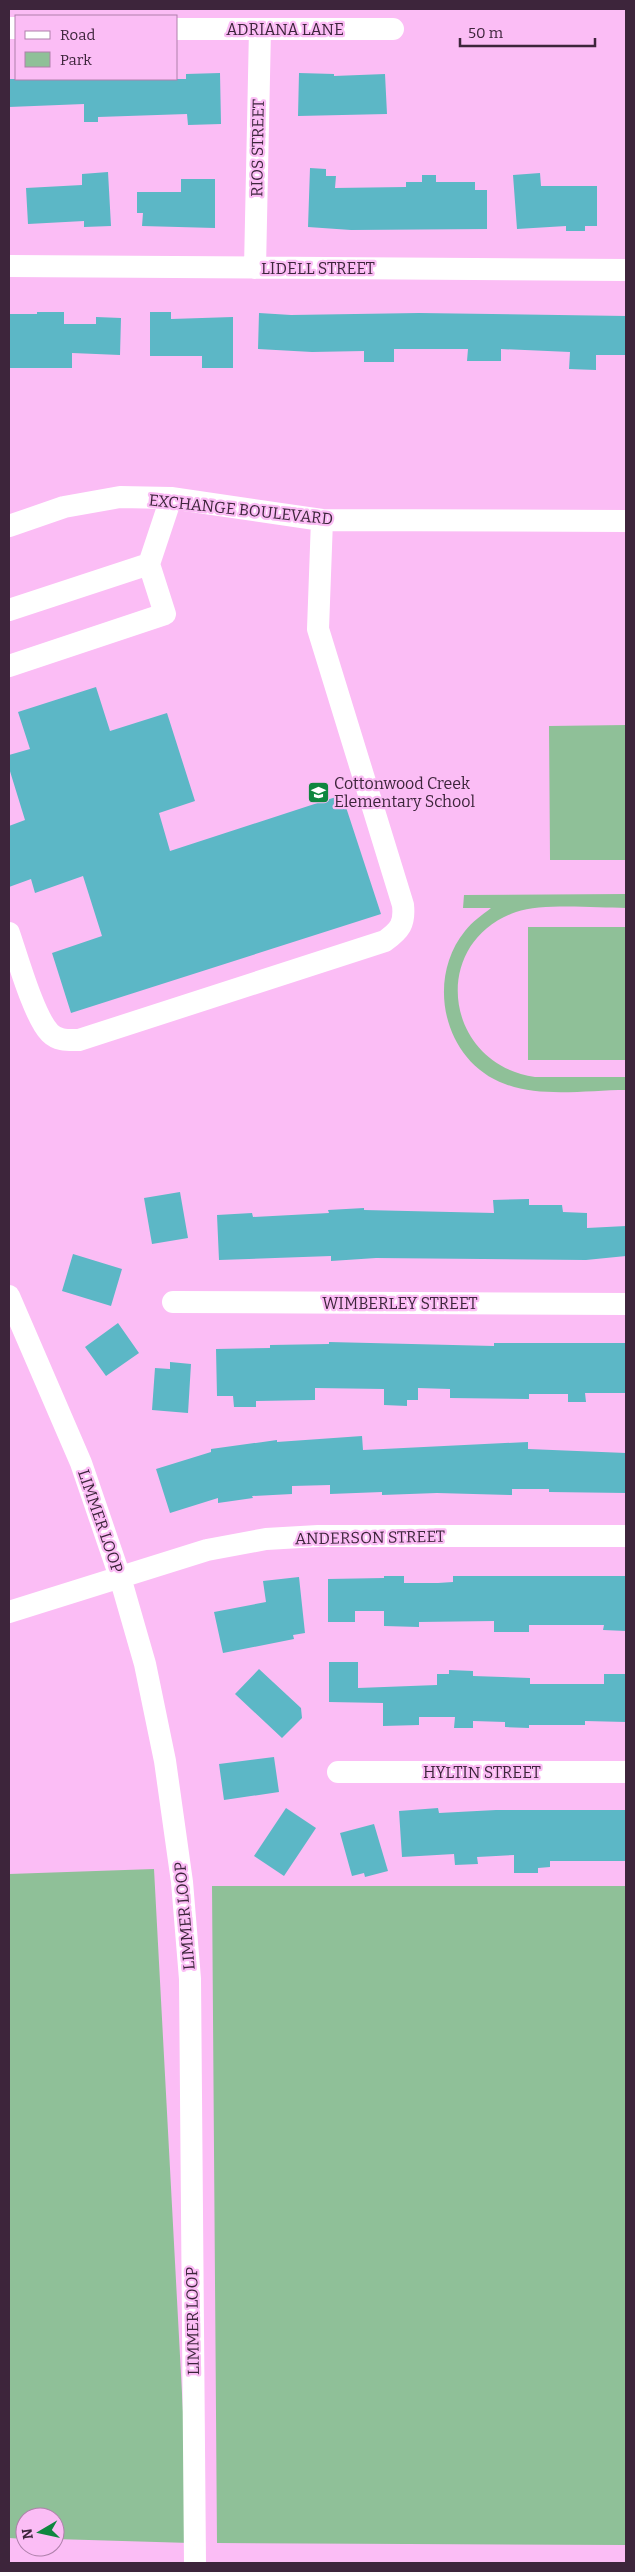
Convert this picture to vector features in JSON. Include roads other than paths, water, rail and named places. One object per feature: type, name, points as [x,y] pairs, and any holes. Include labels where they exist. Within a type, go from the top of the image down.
[{"type":"street","name":"ADRIANA LANE","points":[[178,29],[393,29]]},
{"type":"street","name":"RIOS STREET","points":[[255,268],[260,29]]},
{"type":"street","name":"LIDELL STREET","points":[[9,266],[626,270]]},
{"type":"street","name":"EXCHANGE BOULEVARD","points":[[9,526],[64,507],[120,497],[171,498],[322,520],[626,521]]},
{"type":"street","points":[[9,666],[165,614],[149,564],[171,498]]},
{"type":"street","points":[[9,932],[17,978],[50,1033],[63,1040],[79,1040],[385,941],[400,929],[404,920],[403,905],[318,629],[322,520]]},
{"type":"street","points":[[9,610],[149,564]]},
{"type":"street","name":"LIMMER LOOP","points":[[9,1296],[81,1463],[120,1577],[145,1664],[165,1762],[182,1882],[190,1980],[195,2563]]},
{"type":"street","name":"WIMBERLEY STREET","points":[[173,1302],[626,1304]]},
{"type":"street","name":"ANDERSON STREET","points":[[9,1612],[207,1550],[266,1539],[318,1536],[626,1536]]},
{"type":"street","name":"HYLTIN STREET","points":[[338,1772],[626,1772]]},
{"type":"place","name":"Cottonwood Creek Elementary School","points":[[318,792]]}]
